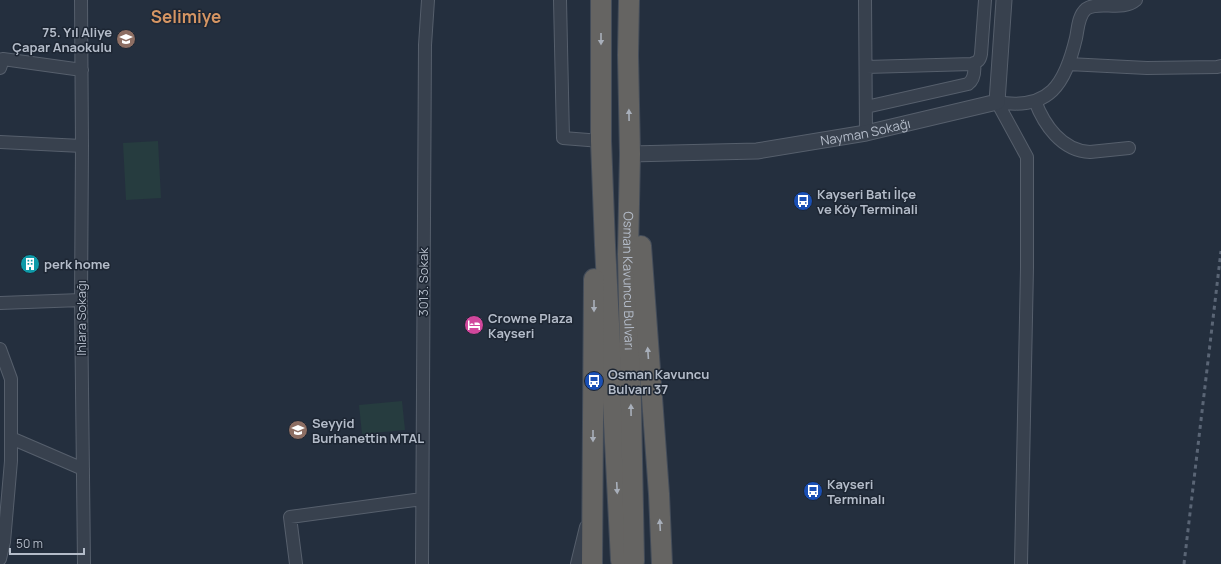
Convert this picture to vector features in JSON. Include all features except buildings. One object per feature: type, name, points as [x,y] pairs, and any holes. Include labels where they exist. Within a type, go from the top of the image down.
[{"type":"highway","name":"Osman Kavuncu Bulvarı","points":[[600,0],[601,141],[605,245],[627,561],[628,254],[630,154],[628,56],[629,0]]},
{"type":"highway","points":[[592,564],[595,216],[601,141]]},
{"type":"highway","points":[[630,154],[639,224],[659,494],[662,564]]},
{"type":"street","name":"Ihlara Sokağı","points":[[81,0],[81,300],[84,564]]},
{"type":"street","name":"3013. Sokak","points":[[422,564],[425,45],[428,0]]},
{"type":"street","points":[[560,0],[563,138],[601,141]]},
{"type":"street","points":[[865,0],[866,133]]},
{"type":"street","points":[[866,67],[974,63],[979,61],[982,54],[985,0]]},
{"type":"street","points":[[1004,0],[997,102],[1027,157],[1021,564]]},
{"type":"street","points":[[997,102],[1016,104],[1035,101],[1047,95],[1058,86],[1065,75],[1076,38],[1080,18],[1085,10],[1093,6],[1126,5],[1133,3],[1136,0]]},
{"type":"street","points":[[0,68],[3,59],[82,70]]},
{"type":"street","points":[[866,107],[968,84],[974,77],[974,63]]},
{"type":"street","points":[[1068,64],[1147,68],[1217,68],[1221,66]]},
{"type":"street","points":[[1035,101],[1043,120],[1049,128],[1072,149],[1090,152],[1129,148]]},
{"type":"street","name":"Nayman Sokağı","points":[[630,154],[757,151],[866,133],[997,102]]},
{"type":"street","points":[[0,142],[82,146]]},
{"type":"street","points":[[0,303],[81,300]]},
{"type":"street","points":[[0,349],[11,379],[11,461],[4,542],[0,559]]},
{"type":"street","points":[[11,438],[83,470]]},
{"type":"street","points":[[577,564],[593,498]]},
{"type":"street","points":[[296,564],[290,517],[422,499]]},
{"type":"green space","points":[[158,141],[161,198],[126,200],[123,143]]},
{"type":"green space","points":[[402,401],[405,430],[362,434],[359,405]]},
{"type":"railway","points":[[1184,564],[1221,251]]},
{"type":"place","name":"75. Yıl Aliye Çapar Anaokulu","points":[[126,39]]},
{"type":"place","name":"Kayseri Batı İlçe ve Köy Terminali","points":[[803,201]]},
{"type":"place","name":"perk home","points":[[30,264]]},
{"type":"place","name":"Crowne Plaza Kayseri","points":[[474,325]]},
{"type":"place","name":"Osman Kavuncu Bulvarı 37","points":[[594,381]]},
{"type":"place","name":"Seyyid Burhanettin MTAL","points":[[298,430]]},
{"type":"place","name":"Kayseri Terminalı","points":[[813,491]]},
{"type":"district","name":"Selimiye","points":[[186,17]]}]
